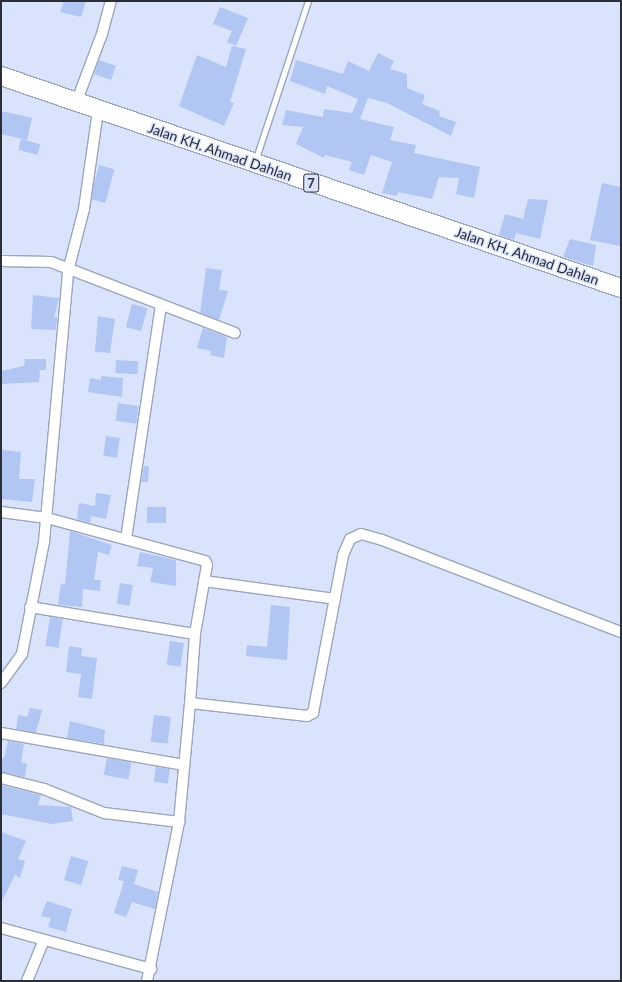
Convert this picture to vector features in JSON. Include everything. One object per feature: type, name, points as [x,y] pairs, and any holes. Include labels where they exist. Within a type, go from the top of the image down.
[{"type":"highway","name":"Jalan KH. Ahmad Dahlan","points":[[1,76],[76,103],[621,288]]},
{"type":"street","points":[[76,103],[102,34],[110,1]]},
{"type":"street","points":[[1,683],[22,654],[47,518],[68,271],[84,209],[98,110]]},
{"type":"street","points":[[1,261],[52,262],[68,271],[235,333]]},
{"type":"street","points":[[126,539],[161,306]]},
{"type":"street","points":[[1,512],[47,518],[205,561],[204,581],[195,634],[179,822],[151,969],[147,981]]},
{"type":"street","points":[[190,703],[310,715],[316,705],[346,545],[350,539],[361,534],[403,547],[621,632]]},
{"type":"street","points":[[204,581],[335,599]]},
{"type":"street","points":[[30,607],[195,634]]},
{"type":"street","points":[[1,734],[184,765]]},
{"type":"street","points":[[1,778],[44,789],[104,813],[179,822]]},
{"type":"street","points":[[1,928],[151,969]]},
{"type":"street","points":[[27,981],[44,940]]},
{"type":"lane","points":[[254,163],[308,1]]},
{"type":"building","points":[[64,1],[86,1],[81,17],[60,12]]},
{"type":"building","points":[[220,7],[248,18],[236,46],[227,42],[232,31],[213,24]]},
{"type":"building","points":[[232,46],[246,49],[230,102],[234,103],[224,126],[179,106],[197,55],[226,67]]},
{"type":"building","points":[[378,53],[394,61],[390,69],[407,74],[407,88],[425,95],[422,104],[440,111],[439,116],[456,122],[451,136],[387,103],[368,98],[360,119],[394,127],[390,140],[416,145],[414,153],[480,167],[474,198],[456,194],[459,178],[439,177],[432,199],[398,192],[397,196],[382,193],[392,162],[371,155],[364,175],[349,170],[352,162],[325,155],[324,158],[296,144],[303,127],[282,125],[286,110],[323,117],[324,109],[352,113],[358,99],[327,86],[325,94],[290,81],[296,60],[343,74],[348,61],[369,71]]},
{"type":"building","points":[[99,60],[116,66],[111,80],[94,74]]},
{"type":"building","points":[[1,111],[32,118],[27,140],[1,134]]},
{"type":"building","points":[[21,139],[40,144],[37,155],[18,150]]},
{"type":"building","points":[[99,165],[114,169],[105,203],[90,199]]},
{"type":"building","points":[[602,183],[621,187],[620,246],[590,240]]},
{"type":"building","points":[[528,199],[548,200],[540,239],[516,233],[514,240],[499,235],[505,214],[523,219]]},
{"type":"building","points":[[570,239],[596,245],[593,266],[563,257]]},
{"type":"building","points":[[206,268],[222,270],[219,290],[228,291],[219,320],[200,313]]},
{"type":"building","points":[[33,295],[59,298],[54,317],[57,317],[56,330],[31,329]]},
{"type":"building","points":[[132,304],[147,308],[141,331],[126,327]]},
{"type":"building","points":[[98,316],[115,319],[110,353],[95,352]]},
{"type":"building","points":[[203,328],[227,337],[224,358],[210,355],[211,351],[197,348]]},
{"type":"building","points":[[25,359],[46,359],[46,370],[40,370],[39,382],[1,384],[1,371],[24,366]]},
{"type":"building","points":[[116,360],[138,361],[137,374],[115,373]]},
{"type":"building","points":[[101,376],[123,378],[122,397],[88,392],[90,378],[101,380]]},
{"type":"building","points":[[118,403],[139,406],[136,424],[115,421]]},
{"type":"building","points":[[106,436],[120,438],[117,458],[103,456]]},
{"type":"building","points":[[1,450],[21,452],[19,479],[35,479],[32,502],[1,499]]},
{"type":"building","points":[[144,466],[149,466],[148,482],[141,482]]},
{"type":"building","points":[[96,493],[111,495],[106,519],[91,516],[90,523],[77,519],[79,503],[95,506]]},
{"type":"building","points":[[147,507],[166,507],[166,523],[147,523]]},
{"type":"building","points":[[70,531],[112,545],[109,555],[98,552],[94,580],[101,580],[100,591],[83,589],[82,607],[58,605],[61,584],[65,585]]},
{"type":"building","points":[[140,552],[176,560],[176,586],[150,582],[153,568],[137,566]]},
{"type":"building","points":[[120,583],[133,585],[130,606],[117,604]]},
{"type":"building","points":[[271,605],[290,607],[287,660],[246,656],[247,645],[267,647]]},
{"type":"building","points":[[50,617],[63,619],[58,648],[45,646]]},
{"type":"building","points":[[170,641],[184,643],[181,667],[167,665]]},
{"type":"building","points":[[69,646],[82,648],[81,656],[97,658],[92,699],[78,697],[81,674],[66,672]]},
{"type":"building","points":[[30,708],[42,710],[36,733],[16,729],[18,715],[27,717]]},
{"type":"building","points":[[154,715],[171,717],[168,744],[151,742]]},
{"type":"building","points":[[70,721],[105,730],[104,744],[67,738]]},
{"type":"building","points":[[8,741],[24,744],[21,762],[27,764],[25,777],[1,772],[1,758],[4,758]]},
{"type":"building","points":[[107,758],[132,763],[128,779],[104,775]]},
{"type":"building","points":[[156,767],[170,769],[168,784],[154,782]]},
{"type":"building","points":[[1,785],[41,795],[38,805],[71,807],[73,821],[52,824],[1,814]]},
{"type":"building","points":[[1,832],[26,841],[18,859],[25,861],[20,878],[15,875],[1,903]]},
{"type":"building","points":[[71,856],[88,861],[81,885],[64,880]]},
{"type":"building","points":[[122,866],[138,870],[134,884],[158,892],[155,909],[132,902],[126,917],[114,913],[124,881],[118,880]]},
{"type":"building","points":[[47,901],[72,909],[66,932],[48,927],[51,918],[41,916]]}]
